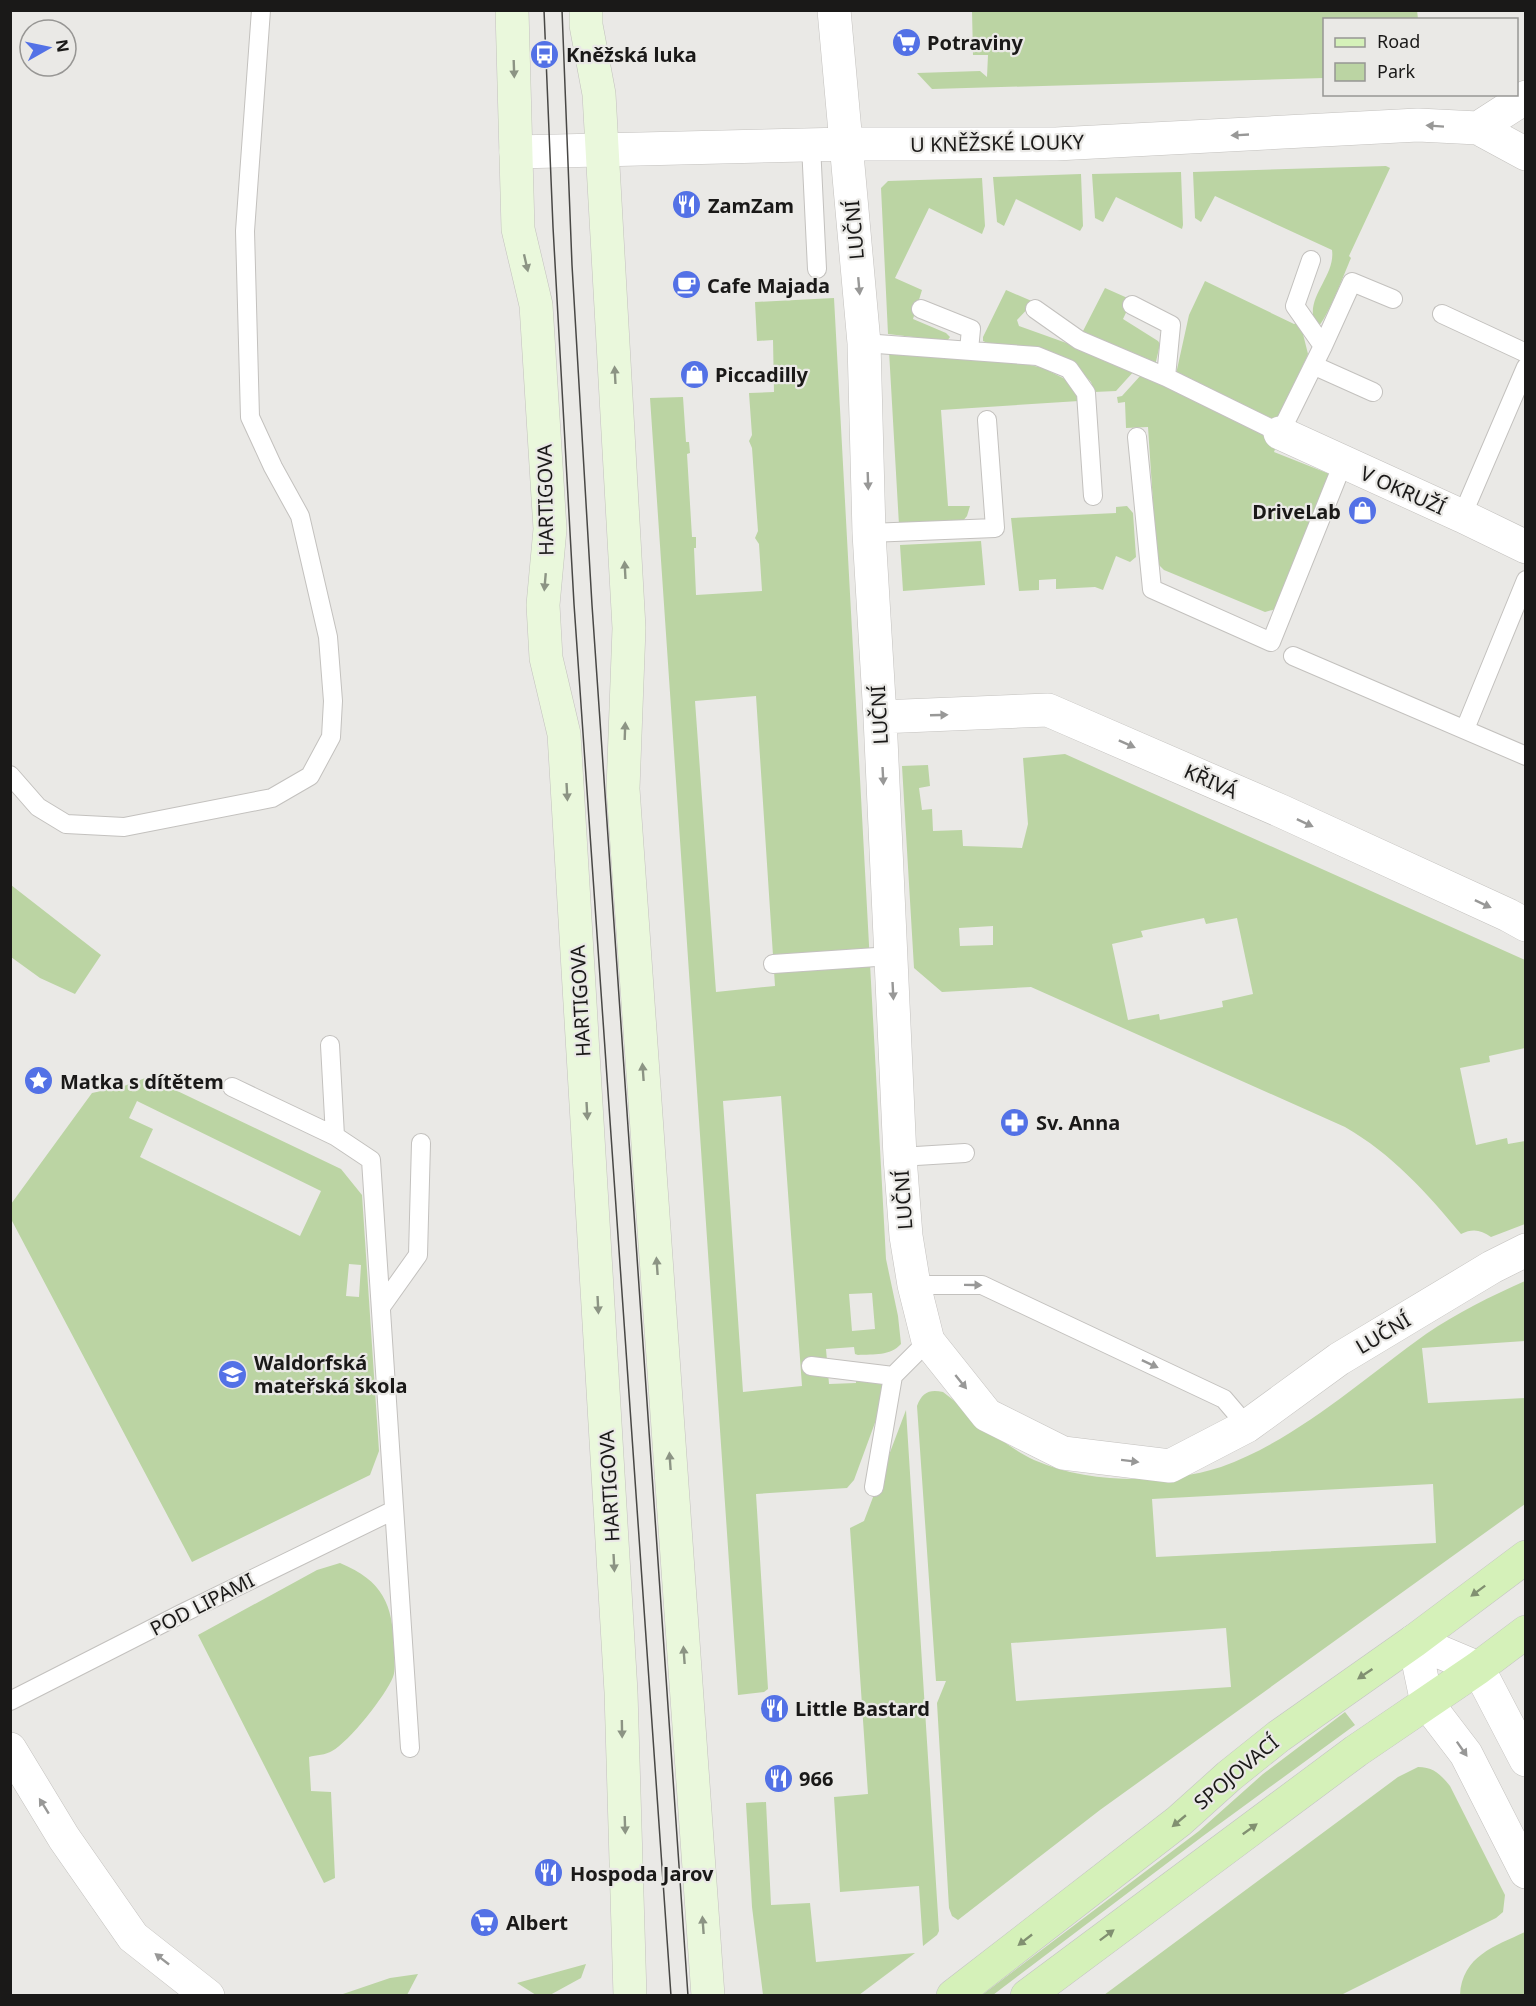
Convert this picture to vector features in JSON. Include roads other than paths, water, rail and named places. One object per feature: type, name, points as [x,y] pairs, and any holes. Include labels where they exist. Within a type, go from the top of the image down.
[{"type":"main road","name":"HARTIGOVA","points":[[512,10],[518,229],[536,305],[550,529],[543,605],[546,658],[564,734],[621,1692],[630,1995]]},
{"type":"main road","points":[[586,10],[586,25],[599,94],[603,149],[628,628],[623,789],[710,1991]]},
{"type":"main road","name":"SPOJOVACÍ","points":[[953,1995],[1179,1821],[1229,1776],[1279,1736],[1526,1557]]},
{"type":"main road","points":[[1027,1995],[1327,1772],[1478,1668],[1526,1632]]},
{"type":"street","name":"LUČNÍ","points":[[834,10],[864,343],[869,533],[880,717],[900,1157],[906,1236],[914,1285],[928,1341],[987,1415],[1063,1453],[1170,1466],[1247,1426],[1339,1359],[1492,1267],[1526,1250]]},
{"type":"street","points":[[1478,128],[1526,97]]},
{"type":"street","name":"U KNĚŽSKÉ LOUKY","points":[[516,152],[846,144],[1056,144],[1418,124],[1478,128],[1526,154]]},
{"type":"street","name":"V OKRUŽÍ","points":[[1280,433],[1462,516],[1526,548]]},
{"type":"street","name":"KŘIVÁ","points":[[880,717],[1048,711],[1281,811],[1526,925]]},
{"type":"street","points":[[1413,1641],[1478,1668],[1526,1760]]},
{"type":"street","points":[[1413,1641],[1427,1703],[1466,1754],[1526,1872]]},
{"type":"street","points":[[15,1766],[133,1937],[208,1995]]},
{"type":"lane","points":[[10,775],[38,807],[66,824],[124,827],[272,798],[310,776],[331,737],[333,701],[328,637],[300,516],[273,467],[250,417],[245,231],[261,10]]},
{"type":"lane","points":[[811,145],[817,269]]},
{"type":"lane","points":[[1311,260],[1295,306],[1323,346]]},
{"type":"lane","points":[[1035,309],[1079,340],[1166,377],[1280,433],[1315,366],[1352,282],[1393,299]]},
{"type":"lane","points":[[1132,305],[1171,325],[1166,377]]},
{"type":"lane","points":[[921,309],[971,329],[969,350]]},
{"type":"lane","points":[[1442,314],[1526,353]]},
{"type":"lane","points":[[864,343],[1037,356],[1068,369],[1086,393],[1093,496]]},
{"type":"lane","points":[[1315,366],[1373,392]]},
{"type":"lane","points":[[1462,516],[1526,367]]},
{"type":"lane","points":[[869,533],[995,528],[987,420]]},
{"type":"lane","points":[[1137,436],[1152,589],[1271,642],[1343,463]]},
{"type":"lane","points":[[1465,729],[1526,580]]},
{"type":"lane","points":[[1293,656],[1526,756]]},
{"type":"lane","points":[[773,964],[891,956]]},
{"type":"lane","points":[[330,1045],[335,1136]]},
{"type":"lane","points":[[232,1087],[335,1136],[371,1160],[410,1748]]},
{"type":"lane","points":[[381,1307],[418,1255],[421,1143]]},
{"type":"lane","points":[[900,1157],[965,1153]]},
{"type":"lane","points":[[914,1285],[982,1285],[1224,1399],[1247,1426]]},
{"type":"lane","points":[[874,1487],[893,1376],[928,1341]]},
{"type":"lane","points":[[810,1366],[893,1376]]},
{"type":"lane","name":"POD LIPAMI","points":[[10,1701],[394,1510]]},
{"type":"tram line","points":[[544,10],[553,227],[574,604],[671,1996]]},
{"type":"tram line","points":[[562,10],[572,265],[592,605],[688,1996]]},
{"type":"place","name":"Potraviny","points":[[906,42]]},
{"type":"place","name":"Kněžská luka","points":[[545,54]]},
{"type":"place","name":"ZamZam","points":[[687,205]]},
{"type":"place","name":"Cafe Majada","points":[[686,285]]},
{"type":"place","name":"Piccadilly","points":[[694,374]]},
{"type":"place","name":"DriveLab","points":[[1362,511]]},
{"type":"place","name":"Matka s dítětem","points":[[39,1081]]},
{"type":"place","name":"Sv. Anna","points":[[1015,1122]]},
{"type":"place","name":"Waldorfská mateřská škola","points":[[233,1374]]},
{"type":"place","name":"Little Bastard","points":[[774,1708]]},
{"type":"place","name":"966","points":[[778,1778]]},
{"type":"place","name":"Hospoda Jarov","points":[[549,1873]]},
{"type":"place","name":"Albert","points":[[485,1922]]}]
